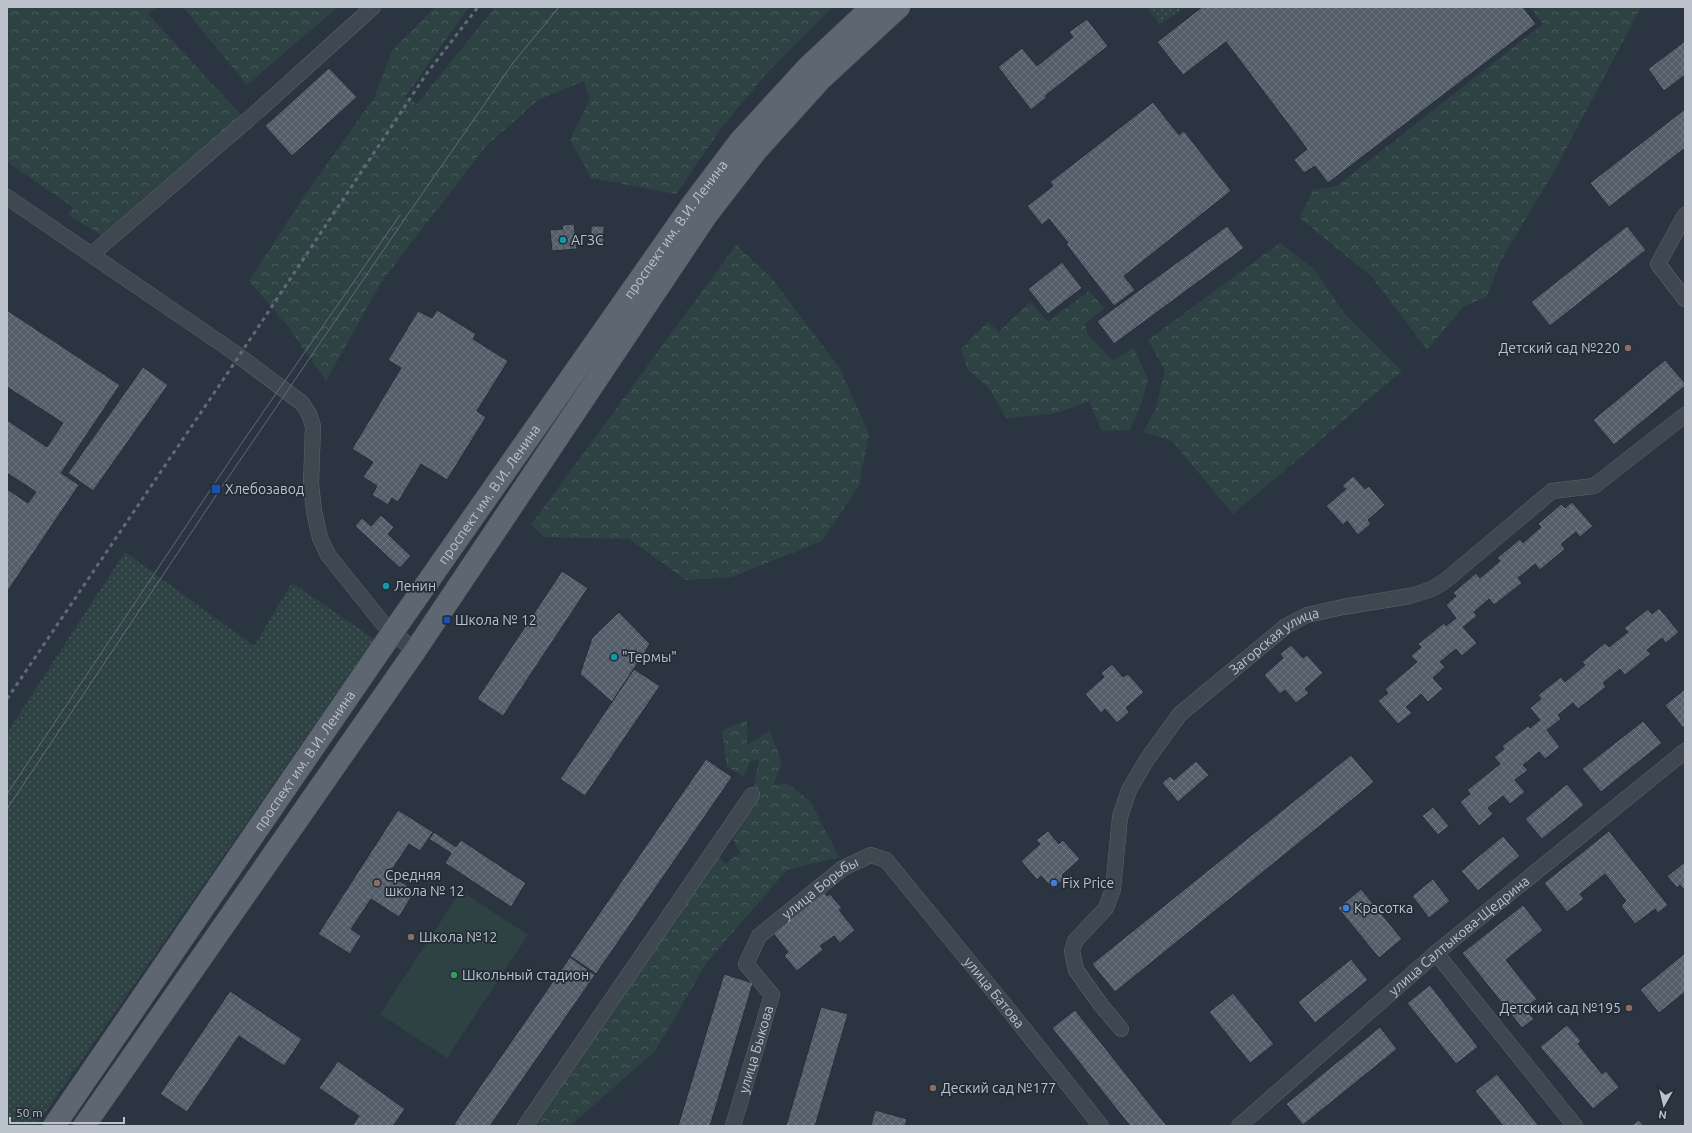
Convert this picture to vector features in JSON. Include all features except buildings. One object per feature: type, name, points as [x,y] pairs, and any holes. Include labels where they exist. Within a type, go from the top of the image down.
[{"type":"main road","name":"проспект им. В.И. Ленина","points":[[54,1126],[392,633],[691,206],[736,147],[808,67],[872,7]]},
{"type":"main road","name":"проспект им. В.И. Ленина","points":[[84,1126],[415,651],[706,216],[756,151],[821,79],[898,7]]},
{"type":"street","points":[[92,254],[260,110],[373,7]]},
{"type":"street","points":[[7,197],[235,353],[302,403],[309,414],[313,426],[311,484],[314,511],[320,538],[328,555],[392,633],[415,651]]},
{"type":"street","points":[[1685,215],[1658,264],[1685,299]]},
{"type":"street","name":"Загорская улица","points":[[1121,1029],[1101,1005],[1076,970],[1072,952],[1075,941],[1106,908],[1113,889],[1120,817],[1129,790],[1148,758],[1180,714],[1286,626],[1306,615],[1343,607],[1410,596],[1432,589],[1444,581],[1552,491],[1594,486],[1685,415]]},
{"type":"street","name":"улица Салтыкова-Щедрина","points":[[1239,1126],[1436,953],[1685,751]]},
{"type":"street","points":[[525,1126],[752,795]]},
{"type":"street","name":"улица Борьбы","points":[[759,936],[843,868],[871,855],[886,860]]},
{"type":"street","name":"улица Батова","points":[[886,860],[1008,1009],[1101,1126]]},
{"type":"street","name":"улица Быкова","points":[[733,1126],[772,995],[746,964],[759,936]]},
{"type":"street","points":[[1436,953],[1574,1126]]},
{"type":"green space","points":[[7,7],[156,7],[148,14],[242,116],[103,236],[68,215],[73,207],[7,162]]},
{"type":"green space","points":[[183,7],[338,7],[247,85]]},
{"type":"green space","points":[[435,7],[469,7],[405,97],[417,104],[495,7],[833,7],[765,75],[720,130],[676,194],[591,178],[570,139],[590,99],[584,81],[538,100],[486,146],[382,281],[326,381],[290,329],[249,281],[309,189],[374,98],[392,51]]},
{"type":"green space","points":[[1147,7],[1186,7],[1160,24]]},
{"type":"green space","points":[[1530,7],[1641,7],[1556,168],[1500,262],[1487,296],[1463,307],[1427,350],[1372,277],[1300,218],[1313,190],[1337,186],[1543,24]]},
{"type":"green space","points":[[1280,243],[1315,270],[1344,313],[1402,371],[1233,514],[1172,441],[1143,432],[1156,408],[1165,370],[1148,340]]},
{"type":"green space","points":[[736,245],[773,280],[839,367],[869,434],[859,485],[822,541],[732,577],[686,580],[629,539],[544,537],[531,525]]},
{"type":"green space","points":[[1089,291],[1104,308],[1085,324],[1088,335],[1113,361],[1133,347],[1148,379],[1141,404],[1130,430],[1102,431],[1089,401],[1057,413],[1006,418],[989,388],[968,370],[961,349],[988,322],[999,332],[1030,302],[1048,322]]},
{"type":"green space","points":[[125,552],[254,646],[292,583],[374,639],[36,1126],[7,1126],[7,733]]},
{"type":"green space","points":[[747,720],[747,745],[770,731],[782,763],[773,785],[788,784],[810,801],[839,857],[787,870],[707,962],[655,1051],[570,1126],[533,1126],[718,855],[725,864],[740,853],[733,839],[760,795],[754,785],[759,760],[750,761],[744,776],[727,767],[722,731]]},
{"type":"green space","name":"Школьный стадион","points":[[461,891],[528,935],[447,1058],[380,1014]]},
{"type":"tram line","points":[[7,809],[219,491],[404,220],[513,63],[559,7]]},
{"type":"tram line","points":[[7,794],[239,447],[400,215]]},
{"type":"railway","points":[[7,699],[231,368],[427,73],[478,7]]},
{"type":"place","name":"АГЗС","points":[[563,240]]},
{"type":"place","name":"Детский сад №220","points":[[1628,348]]},
{"type":"place","name":"Хлебозавод","points":[[216,489]]},
{"type":"place","name":"Ленин","points":[[386,586]]},
{"type":"place","name":"Школа № 12","points":[[447,620]]},
{"type":"place","name":"\"Термы\"","points":[[614,657]]},
{"type":"place","name":"Средняя школа № 12","points":[[377,883]]},
{"type":"place","name":"Fix Price","points":[[1054,883]]},
{"type":"place","name":"Красотка","points":[[1346,908]]},
{"type":"place","name":"Школа №12","points":[[411,937]]},
{"type":"place","name":"Школьный стадион","points":[[454,975]]},
{"type":"place","name":"Детский сад №195","points":[[1629,1008]]},
{"type":"place","name":"Деский сад №177","points":[[933,1088]]}]
